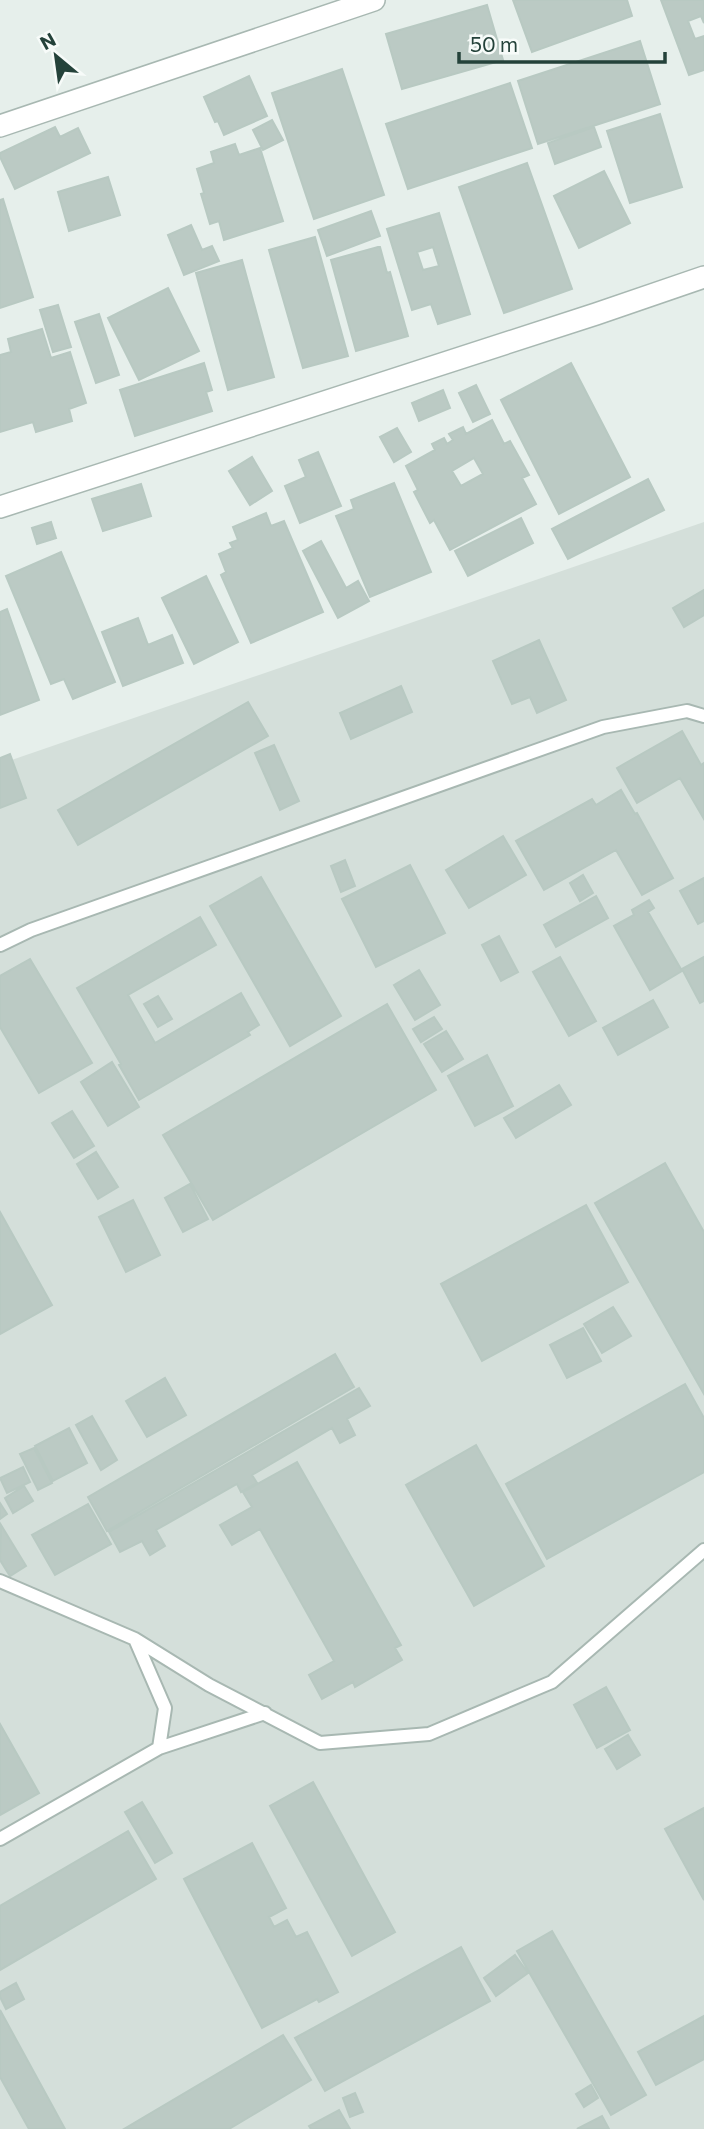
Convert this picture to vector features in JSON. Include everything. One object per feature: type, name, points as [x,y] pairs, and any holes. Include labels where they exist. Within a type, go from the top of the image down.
[{"type":"street","points":[[0,126],[374,0]]},
{"type":"street","points":[[0,507],[704,277]]},
{"type":"lane","points":[[0,944],[31,930],[603,727],[687,711],[704,716]]},
{"type":"lane","points":[[0,1581],[135,1639],[209,1685],[320,1743],[429,1734],[552,1682],[704,1550]]},
{"type":"lane","points":[[135,1639],[165,1708],[159,1748]]},
{"type":"lane","points":[[0,1839],[159,1748],[265,1713]]},
{"type":"shaded area","points":[[704,522],[704,2129],[0,2129],[0,764]]},
{"type":"building","points":[[513,0],[627,0],[632,16],[532,52]]},
{"type":"building","points":[[661,0],[704,0],[704,23],[701,16],[688,21],[695,39],[704,36],[704,70],[689,75]]},
{"type":"building","points":[[487,5],[503,60],[402,89],[386,34]]},
{"type":"building","points":[[640,41],[660,104],[538,144],[518,81]]},
{"type":"building","points":[[342,69],[384,195],[314,219],[272,93]]},
{"type":"building","points":[[249,76],[267,116],[224,135],[204,97]]},
{"type":"building","points":[[510,83],[532,148],[408,189],[386,124]]},
{"type":"building","points":[[660,114],[682,187],[630,203],[607,131]]},
{"type":"building","points":[[272,120],[283,140],[263,150],[253,130]]},
{"type":"building","points":[[55,127],[60,137],[78,128],[90,153],[15,189],[0,153]]},
{"type":"building","points":[[594,127],[601,147],[555,164],[548,143]]},
{"type":"building","points":[[235,144],[239,155],[260,148],[283,221],[224,240],[219,221],[210,224],[197,169],[214,163],[211,152]]},
{"type":"building","points":[[527,163],[572,289],[504,313],[459,187]]},
{"type":"building","points":[[604,171],[630,223],[579,248],[554,196]]},
{"type":"building","points":[[108,177],[120,215],[69,231],[58,192]]},
{"type":"building","points":[[3,199],[33,297],[0,308],[0,200]]},
{"type":"building","points":[[371,211],[380,236],[327,256],[318,230]]},
{"type":"building","points":[[439,213],[470,314],[438,324],[431,304],[412,310],[387,229]],"holes":[[[433,247],[439,266],[423,270],[417,252]]]},
{"type":"building","points":[[191,225],[202,250],[212,246],[219,261],[184,275],[168,235]]},
{"type":"building","points":[[315,237],[348,356],[303,368],[269,250]]},
{"type":"building","points":[[380,247],[408,336],[356,351],[331,260]]},
{"type":"building","points":[[242,260],[274,377],[228,390],[196,273]]},
{"type":"building","points":[[168,288],[199,351],[139,380],[108,318]]},
{"type":"building","points":[[58,305],[71,347],[53,352],[40,310]]},
{"type":"building","points":[[99,314],[119,375],[96,383],[75,322]]},
{"type":"building","points":[[42,329],[51,358],[70,352],[86,403],[69,409],[72,421],[36,432],[33,422],[0,432],[0,355],[11,352],[8,339]]},
{"type":"building","points":[[204,363],[212,390],[206,392],[212,411],[135,436],[120,390]]},
{"type":"building","points":[[571,363],[630,477],[559,514],[501,400]]},
{"type":"building","points":[[476,385],[490,414],[473,422],[459,393]]},
{"type":"building","points":[[443,390],[450,408],[419,421],[412,403]]},
{"type":"building","points":[[492,420],[504,444],[510,441],[529,475],[522,478],[536,504],[450,550],[434,520],[430,523],[414,492],[418,490],[406,466],[435,450],[432,444],[444,438],[447,444],[453,440],[449,434],[463,427],[466,434]],"holes":[[[474,458],[483,474],[461,486],[452,471]]]},
{"type":"building","points":[[397,428],[411,452],[394,462],[380,437]]},
{"type":"building","points":[[318,452],[341,506],[300,523],[285,486],[306,477],[299,460]]},
{"type":"building","points":[[252,457],[272,491],[250,505],[229,471]]},
{"type":"building","points":[[648,479],[664,510],[568,559],[552,529]]},
{"type":"building","points":[[394,483],[431,572],[370,597],[336,516],[354,509],[351,500]]},
{"type":"building","points":[[141,484],[151,516],[103,531],[92,499]]},
{"type":"building","points":[[266,513],[271,526],[284,521],[323,612],[251,643],[221,575],[226,572],[219,554],[233,548],[230,543],[238,540],[233,527]]},
{"type":"building","points":[[521,518],[533,543],[468,576],[455,551]]},
{"type":"building","points":[[51,522],[56,538],[37,544],[32,528]]},
{"type":"building","points":[[321,541],[346,588],[358,581],[369,601],[338,618],[303,551]]},
{"type":"building","points":[[61,552],[115,682],[73,699],[64,679],[51,684],[6,576]]},
{"type":"building","points":[[206,576],[238,642],[194,664],[162,598]]},
{"type":"building","points":[[704,590],[704,615],[684,627],[673,608]]},
{"type":"building","points":[[7,609],[39,700],[0,715],[0,612]]},
{"type":"building","points":[[138,618],[148,645],[172,635],[183,663],[123,686],[102,632]]},
{"type":"building","points":[[539,640],[566,700],[537,713],[530,697],[512,704],[493,661]]},
{"type":"building","points":[[401,686],[412,712],[351,739],[340,713]]},
{"type":"building","points":[[248,702],[268,736],[78,845],[58,810]]},
{"type":"building","points":[[682,731],[701,765],[704,763],[704,819],[680,778],[637,803],[617,768]]},
{"type":"building","points":[[274,745],[299,801],[280,810],[255,753]]},
{"type":"building","points":[[10,754],[26,798],[0,808],[0,758]]},
{"type":"building","points":[[621,790],[673,878],[642,895],[616,850],[544,890],[516,841],[592,799],[596,805]]},
{"type":"building","points":[[503,836],[526,875],[469,908],[446,870]]},
{"type":"building","points":[[345,860],[355,886],[341,892],[331,866]]},
{"type":"building","points":[[410,865],[445,933],[376,967],[342,899]]},
{"type":"building","points":[[583,875],[593,893],[580,901],[570,883]]},
{"type":"building","points":[[261,877],[341,1016],[290,1046],[210,906]]},
{"type":"building","points":[[704,878],[704,921],[698,924],[680,891]]},
{"type":"building","points":[[596,896],[608,918],[556,947],[544,925]]},
{"type":"building","points":[[649,900],[654,908],[648,912],[682,971],[650,990],[614,926],[634,915],[632,910]]},
{"type":"building","points":[[200,917],[216,945],[128,995],[155,1043],[241,993],[259,1025],[248,1032],[250,1035],[139,1100],[77,988]]},
{"type":"building","points":[[499,936],[518,972],[501,981],[482,945]]},
{"type":"building","points":[[560,957],[596,1021],[569,1036],[533,972]]},
{"type":"building","points":[[704,957],[704,1001],[700,1003],[682,969]]},
{"type":"building","points":[[30,959],[92,1063],[39,1093],[0,1027],[0,976]]},
{"type":"building","points":[[419,970],[440,1005],[415,1020],[394,985]]},
{"type":"building","points":[[158,996],[172,1019],[158,1027],[144,1004]]},
{"type":"building","points":[[653,1000],[668,1027],[618,1055],[603,1028]]},
{"type":"building","points":[[387,1004],[436,1090],[213,1220],[163,1135]]},
{"type":"building","points":[[434,1017],[442,1029],[421,1042],[413,1029]]},
{"type":"building","points":[[446,1031],[463,1059],[442,1072],[424,1044]]},
{"type":"building","points":[[487,1055],[513,1106],[475,1126],[448,1076]]},
{"type":"building","points":[[112,1062],[139,1107],[108,1126],[81,1082]]},
{"type":"building","points":[[559,1085],[571,1105],[516,1138],[504,1118]]},
{"type":"building","points":[[72,1111],[94,1146],[74,1158],[52,1123]]},
{"type":"building","points":[[96,1152],[118,1187],[98,1199],[77,1164]]},
{"type":"building","points":[[665,1163],[704,1232],[704,1394],[595,1203]]},
{"type":"building","points":[[190,1184],[208,1219],[183,1232],[165,1198]]},
{"type":"building","points":[[133,1200],[160,1255],[126,1272],[99,1217]]},
{"type":"building","points":[[586,1205],[628,1282],[482,1361],[441,1284]]},
{"type":"building","points":[[0,1212],[52,1305],[0,1334]]},
{"type":"building","points":[[613,1307],[631,1336],[602,1353],[584,1324]]},
{"type":"building","points":[[583,1328],[601,1361],[567,1378],[550,1345]]},
{"type":"building","points":[[335,1354],[354,1387],[107,1531],[88,1497]]},
{"type":"building","points":[[165,1378],[186,1415],[147,1437],[126,1401]]},
{"type":"building","points":[[685,1384],[704,1418],[704,1472],[547,1559],[506,1484]]},
{"type":"building","points":[[359,1388],[370,1406],[347,1419],[355,1435],[340,1443],[332,1428],[252,1475],[257,1483],[241,1492],[237,1484],[156,1530],[165,1546],[150,1555],[142,1541],[120,1552],[109,1532]]},
{"type":"building","points":[[92,1416],[117,1460],[101,1470],[76,1425]]},
{"type":"building","points":[[69,1428],[87,1463],[53,1481],[35,1446]]},
{"type":"building","points":[[476,1445],[544,1566],[474,1606],[406,1485]]},
{"type":"building","points":[[34,1448],[52,1483],[38,1490],[20,1454]]},
{"type":"building","points":[[297,1462],[401,1645],[395,1648],[402,1660],[355,1687],[353,1682],[322,1699],[309,1675],[334,1661],[260,1529],[232,1545],[220,1525],[252,1507],[243,1492]]},
{"type":"building","points":[[23,1467],[30,1482],[7,1493],[0,1478]]},
{"type":"building","points":[[24,1486],[33,1501],[13,1513],[5,1498]]},
{"type":"building","points":[[0,1503],[7,1514],[0,1519]]},
{"type":"building","points":[[88,1504],[111,1544],[55,1575],[32,1535]]},
{"type":"building","points":[[1,1525],[26,1566],[10,1576],[0,1560]]},
{"type":"building","points":[[606,1687],[630,1730],[597,1748],[574,1705]]},
{"type":"building","points":[[0,1724],[39,1793],[0,1815]]},
{"type":"building","points":[[628,1735],[640,1755],[617,1769],[605,1749]]},
{"type":"building","points":[[313,1782],[395,1932],[352,1956],[270,1806]]},
{"type":"building","points":[[142,1802],[172,1853],[155,1863],[125,1812]]},
{"type":"building","points":[[704,1808],[704,1900],[665,1829]]},
{"type":"building","points":[[128,1831],[156,1879],[0,1970],[0,1906]]},
{"type":"building","points":[[252,1843],[286,1908],[269,1917],[274,1927],[287,1920],[296,1937],[307,1932],[338,1992],[319,2002],[317,1999],[262,2028],[184,1879]]},
{"type":"building","points":[[552,1931],[646,2095],[611,2115],[517,1951]]},
{"type":"building","points":[[461,1947],[490,2001],[325,2091],[295,2038]]},
{"type":"building","points":[[515,1955],[528,1973],[496,1996],[484,1978]]},
{"type":"building","points":[[16,1983],[24,1999],[6,2009],[0,1992]]},
{"type":"building","points":[[0,2010],[65,2129],[29,2129],[0,2077]]},
{"type":"building","points":[[704,2016],[704,2059],[656,2085],[638,2052]]},
{"type":"building","points":[[283,2035],[311,2080],[229,2129],[124,2129]]},
{"type":"building","points":[[591,2085],[598,2098],[584,2107],[576,2094]]},
{"type":"building","points":[[355,2093],[363,2112],[350,2117],[343,2098]]},
{"type":"building","points":[[339,2110],[350,2129],[311,2129],[309,2126]]},
{"type":"building","points":[[602,2116],[609,2129],[577,2129]]}]
